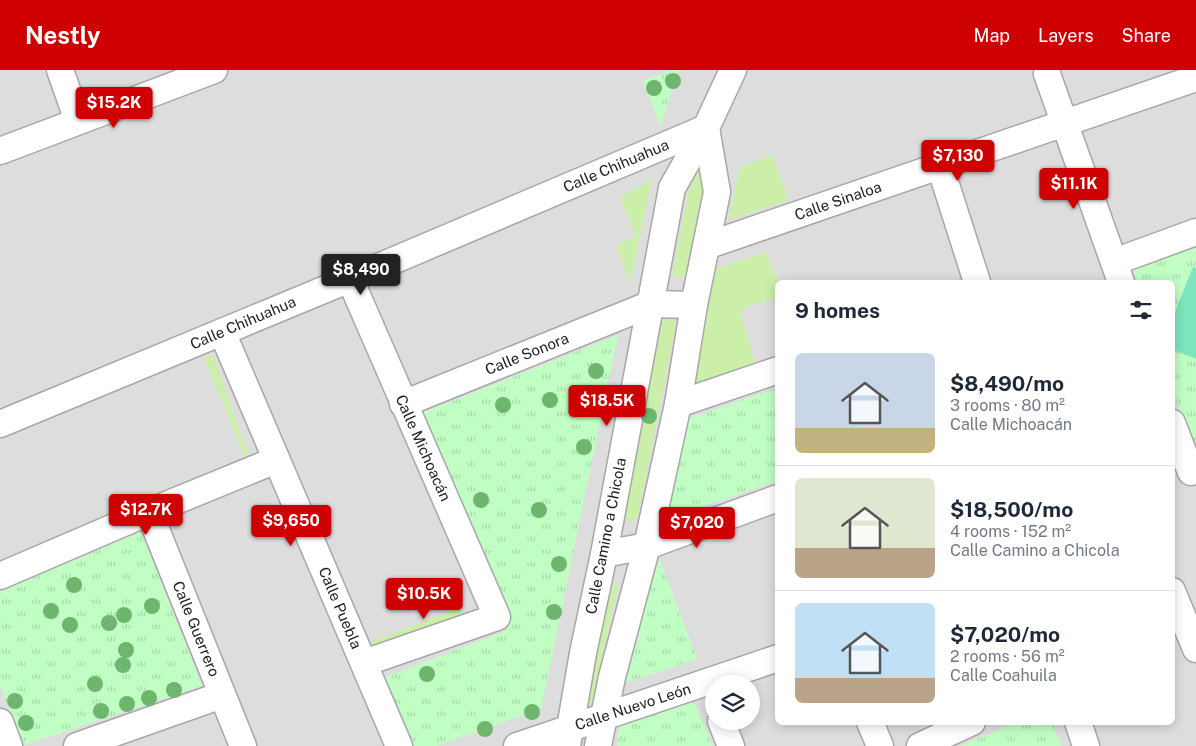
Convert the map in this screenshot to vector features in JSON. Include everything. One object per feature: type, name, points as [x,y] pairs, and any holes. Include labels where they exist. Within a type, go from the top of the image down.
[{"type":"street","points":[[60,70],[78,121]]},
{"type":"street","points":[[0,152],[214,70]]},
{"type":"street","name":"Calle Camino a Chicola","points":[[568,737],[672,188],[706,128],[733,70]]},
{"type":"street","points":[[1047,74],[1118,272],[1196,232]]},
{"type":"street","name":"Calle Sinaloa","points":[[706,246],[1196,78]]},
{"type":"street","points":[[598,746],[603,718],[647,546],[678,404],[694,305],[717,192],[706,128]]},
{"type":"street","name":"Calle Chihuahua","points":[[0,424],[350,279],[706,128]]},
{"type":"street","points":[[940,166],[976,280]]},
{"type":"street","name":"Calle Michoacán","points":[[350,279],[497,617],[364,663]]},
{"type":"street","points":[[651,304],[694,305]]},
{"type":"street","name":"Calle Sonora","points":[[403,404],[651,304]]},
{"type":"street","name":"Calle Puebla","points":[[222,332],[399,746]]},
{"type":"street","points":[[678,404],[775,371]]},
{"type":"street","points":[[1175,434],[1186,474]]},
{"type":"street","points":[[0,576],[276,460]]},
{"type":"street","points":[[604,554],[647,546],[775,499]]},
{"type":"street","name":"Calle Guerrero","points":[[149,512],[243,746]]},
{"type":"street","points":[[1175,606],[1179,625],[1196,649]]},
{"type":"street","name":"Calle Nuevo León","points":[[745,675],[775,660]]},
{"type":"street","points":[[77,746],[222,695]]},
{"type":"street","name":"Calle Nuevo León","points":[[517,746],[568,737],[603,718],[705,695]]},
{"type":"street","points":[[0,722],[9,746]]},
{"type":"street","points":[[871,725],[880,746]]},
{"type":"street","points":[[920,746],[966,725]]},
{"type":"street","points":[[1079,725],[1086,746]]},
{"type":"street","points":[[724,730],[731,746]]},
{"type":"shaded area","points":[[0,70],[1196,70],[1196,746],[0,746]]},
{"type":"green space","points":[[671,70],[677,70],[661,127],[643,81]]},
{"type":"green space","points":[[772,155],[789,200],[728,220],[740,167]]},
{"type":"green space","points":[[698,165],[708,170],[686,273],[680,279],[672,274],[693,171]]},
{"type":"green space","points":[[652,179],[630,283],[616,245],[636,236],[620,197]]},
{"type":"green space","points":[[1196,244],[1196,441],[1190,444],[1175,397],[1175,280],[1136,280],[1133,269]]},
{"type":"green space","points":[[766,252],[777,280],[775,280],[775,298],[740,310],[755,362],[690,387],[715,269]]},
{"type":"green space","points":[[1193,267],[1196,268],[1196,359],[1175,350],[1175,312]]},
{"type":"green space","points":[[670,317],[676,323],[638,517],[632,521],[624,521],[621,513],[656,325],[662,319]]},
{"type":"green space","points":[[618,335],[541,709],[436,746],[413,746],[383,678],[508,630],[422,413]]},
{"type":"green space","points":[[213,355],[248,454],[244,455],[204,358]]},
{"type":"green space","points":[[775,389],[775,482],[665,520],[684,420]]},
{"type":"green space","points":[[141,532],[202,686],[24,745],[0,686],[0,592]]},
{"type":"green space","points":[[657,552],[697,659],[625,683]]},
{"type":"green space","points":[[607,581],[618,586],[591,706],[583,705]]},
{"type":"green space","points":[[459,608],[468,623],[367,656],[362,645]]},
{"type":"green space","points":[[694,701],[713,746],[617,746],[619,724]]},
{"type":"green space","points":[[1009,725],[1053,725],[1062,746],[960,746]]}]
